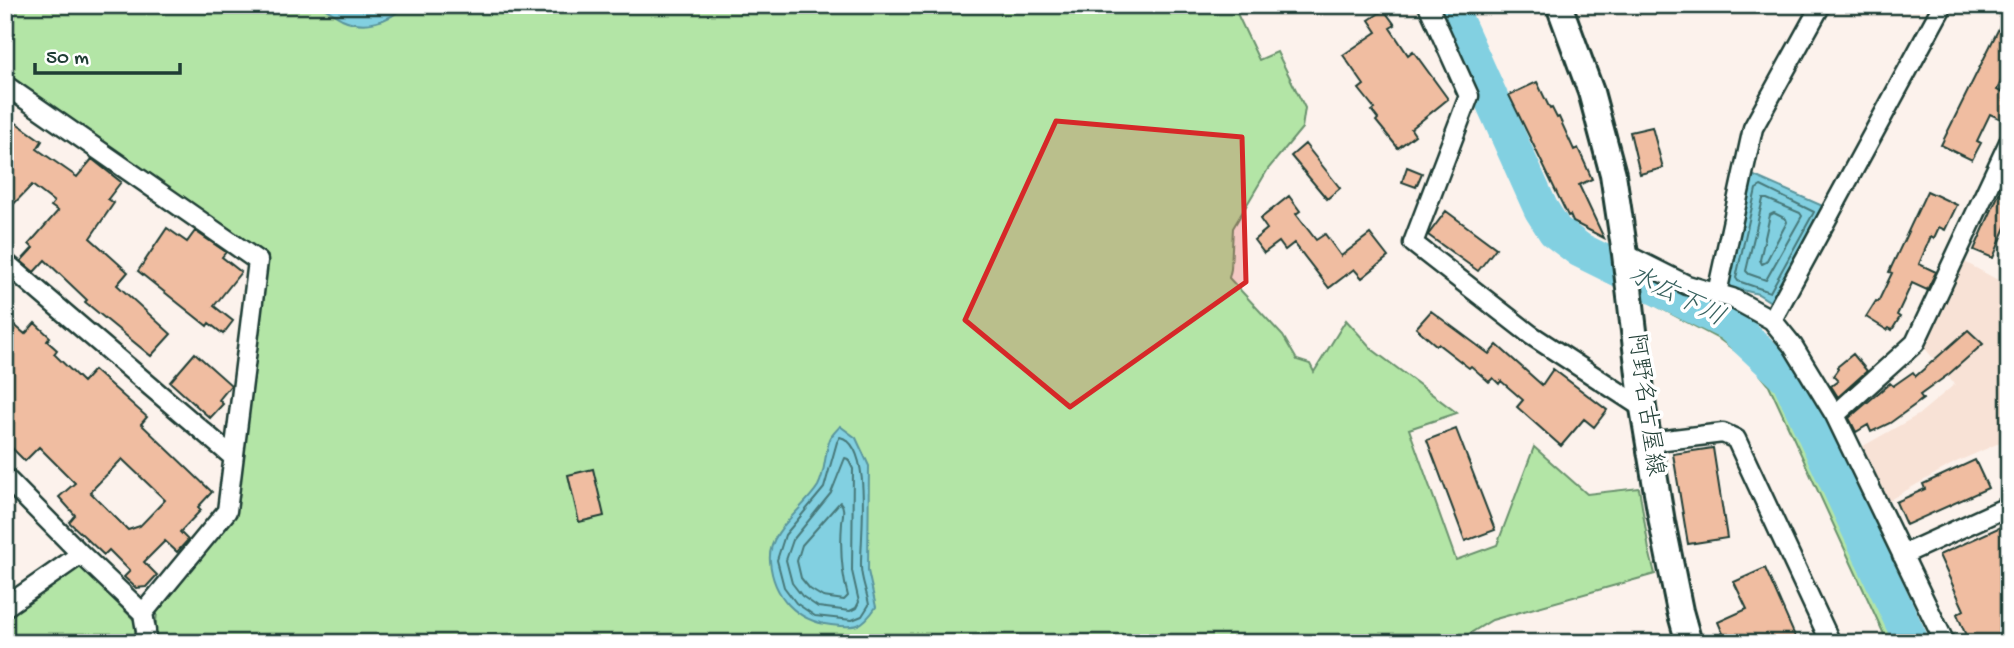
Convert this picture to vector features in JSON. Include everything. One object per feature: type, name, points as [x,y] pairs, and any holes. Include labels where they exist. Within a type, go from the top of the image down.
[{"type":"main road","name":"阿野名古屋線","points":[[1559,5],[1591,92],[1613,174],[1643,408],[1669,560],[1689,643]]},
{"type":"street","points":[[1428,5],[1469,96],[1413,243],[1531,335],[1643,408]]},
{"type":"street","points":[[1717,293],[1753,128],[1821,5]]},
{"type":"street","points":[[1772,320],[1942,5]]},
{"type":"street","points":[[7,90],[258,261],[227,511],[143,613]]},
{"type":"street","points":[[1835,415],[1915,343],[2009,142]]},
{"type":"street","points":[[1625,257],[1687,285],[1732,298],[1772,320],[1793,346],[1835,415],[1945,643]]},
{"type":"street","points":[[5,262],[233,457]]},
{"type":"street","points":[[1649,442],[1723,433],[1736,439],[1831,643]]},
{"type":"street","points":[[5,477],[143,613],[145,643]]},
{"type":"street","points":[[1902,555],[2009,506]]},
{"type":"street","points":[[5,607],[81,554]]},
{"type":"highlighted area","points":[[1056,121],[1242,137],[1246,282],[1070,407],[965,320]]},
{"type":"shaded area","points":[[1961,260],[2009,286],[2009,433],[2006,440],[1954,463],[1886,502],[1858,449],[1918,415],[1955,384],[1922,345]]},
{"type":"green space","points":[[5,5],[1233,5],[1259,60],[1277,52],[1305,108],[1302,128],[1268,169],[1233,228],[1229,278],[1283,336],[1297,360],[1310,364],[1314,372],[1346,320],[1373,350],[1457,413],[1409,429],[1456,560],[1497,545],[1534,447],[1587,494],[1639,488],[1655,574],[1492,620],[1454,643],[154,643],[157,612],[236,514],[268,256],[5,73]]},
{"type":"green space","points":[[1642,284],[1705,317],[1743,342],[1778,374],[1792,393],[1906,643],[1888,643],[1769,385],[1750,362],[1719,339],[1643,299]]},
{"type":"green space","points":[[70,565],[83,567],[135,621],[139,630],[137,643],[5,643],[5,611]]},
{"type":"water","points":[[317,5],[406,5],[384,20],[359,23],[342,19]]},
{"type":"water","points":[[1752,175],[1825,207],[1774,304],[1758,294],[1727,286]]},
{"type":"water","points":[[840,426],[856,438],[869,466],[868,571],[876,607],[867,619],[853,626],[819,623],[789,605],[776,586],[770,561],[774,540],[780,530],[818,486],[830,439]]},
{"type":"building","points":[[2009,8],[2009,64],[1997,90],[2009,96],[2009,107],[2003,120],[1990,114],[1977,141],[1981,143],[1972,160],[1941,145]]},
{"type":"building","points":[[1384,10],[1395,25],[1390,28],[1408,55],[1413,51],[1448,99],[1411,129],[1415,135],[1398,148],[1376,121],[1378,119],[1372,111],[1375,109],[1359,89],[1364,85],[1343,55],[1377,32],[1369,20]]},
{"type":"building","points":[[1537,82],[1550,109],[1559,117],[1574,150],[1578,148],[1592,179],[1579,185],[1604,238],[1573,222],[1570,215],[1568,216],[1509,95]]},
{"type":"building","points":[[12,120],[42,141],[37,149],[77,177],[92,159],[121,182],[108,199],[114,203],[90,238],[128,272],[117,285],[171,334],[151,356],[85,302],[87,300],[45,260],[34,272],[21,261],[33,248],[29,244],[58,211],[51,206],[54,202],[32,185],[5,213],[5,129]]},
{"type":"building","points":[[1652,127],[1663,168],[1640,174],[1630,132]]},
{"type":"building","points":[[1305,144],[1340,188],[1327,199],[1291,156]]},
{"type":"building","points":[[1407,167],[1422,173],[1416,187],[1402,182]]},
{"type":"building","points":[[2009,171],[2009,220],[1993,258],[1974,250]]},
{"type":"building","points":[[1927,191],[1957,205],[1945,230],[1939,227],[1934,238],[1931,236],[1919,264],[1936,272],[1927,290],[1912,283],[1897,315],[1900,317],[1892,330],[1887,330],[1866,317],[1876,301],[1878,302]]},
{"type":"building","points":[[1289,196],[1300,211],[1296,214],[1316,240],[1325,234],[1341,256],[1370,234],[1388,257],[1362,278],[1354,269],[1329,288],[1294,243],[1285,250],[1279,242],[1264,253],[1254,240],[1267,229],[1260,219]]},
{"type":"building","points":[[1446,211],[1496,248],[1478,271],[1428,235]]},
{"type":"building","points":[[167,228],[187,242],[195,231],[226,252],[222,257],[241,272],[214,306],[233,321],[223,334],[209,323],[207,326],[138,271]]},
{"type":"building","points":[[1431,311],[1489,354],[1497,345],[1542,385],[1553,369],[1607,410],[1594,427],[1584,419],[1561,446],[1517,407],[1523,400],[1501,381],[1499,384],[1493,378],[1489,382],[1471,366],[1469,368],[1416,328]]},
{"type":"building","points":[[5,317],[25,334],[35,323],[50,337],[47,341],[57,350],[54,354],[83,382],[94,370],[147,417],[141,424],[212,492],[198,507],[201,510],[180,532],[188,540],[177,552],[165,541],[144,562],[157,575],[146,587],[136,588],[124,577],[130,571],[109,550],[104,555],[69,522],[75,515],[59,497],[75,483],[39,447],[25,461],[5,441]],"holes":[[[122,459],[165,500],[140,526],[128,530],[90,492]]]},
{"type":"building","points":[[1968,330],[1983,344],[1920,395],[1923,399],[1890,423],[1871,432],[1868,425],[1856,432],[1849,418],[1890,383],[1893,386],[1913,372],[1916,376]]},
{"type":"building","points":[[195,353],[231,385],[219,400],[223,404],[210,418],[170,382]]},
{"type":"building","points":[[1853,354],[1867,371],[1838,397],[1831,386],[1838,381],[1833,376],[1837,367]]},
{"type":"building","points":[[1456,429],[1495,530],[1465,541],[1427,440]]},
{"type":"building","points":[[1713,448],[1727,538],[1688,544],[1673,454]]},
{"type":"building","points":[[1975,460],[1988,488],[1906,525],[1896,502],[1925,489],[1923,484]]},
{"type":"building","points":[[593,469],[604,516],[579,522],[568,475]]},
{"type":"building","points":[[2009,523],[2009,632],[1983,643],[1969,643],[1957,614],[1964,610],[1939,555]]},
{"type":"building","points":[[1765,568],[1798,643],[1727,643],[1718,622],[1747,609],[1734,582]]},
{"type":"waterway","name":"水広下川","points":[[1449,5],[1541,209],[1555,231],[1580,250],[1730,324],[1789,379],[1912,643]]}]
